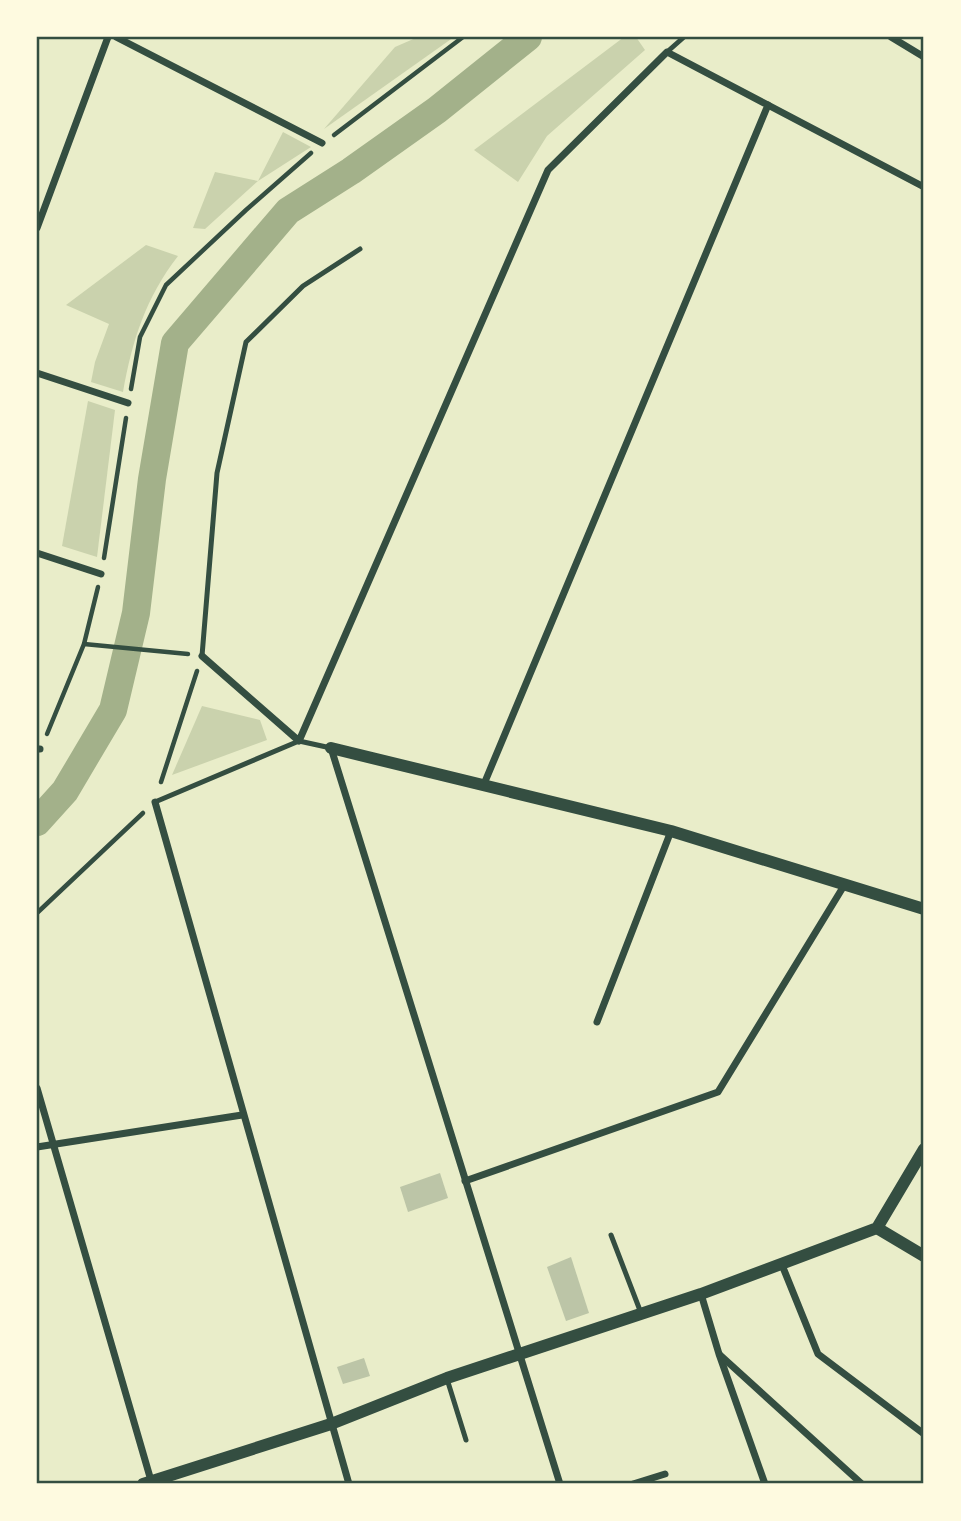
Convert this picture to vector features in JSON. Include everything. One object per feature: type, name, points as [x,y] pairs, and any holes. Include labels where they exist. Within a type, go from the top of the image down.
[{"type":"street","points":[[37,229],[108,37]]},
{"type":"street","points":[[116,37],[322,143]]},
{"type":"street","points":[[891,37],[924,57]]},
{"type":"street","points":[[202,656],[299,741],[548,170],[667,52],[924,187]]},
{"type":"street","points":[[484,784],[768,105]]},
{"type":"street","points":[[37,373],[128,403]]},
{"type":"street","points":[[37,553],[101,574]]},
{"type":"street","points":[[331,748],[671,831],[924,909]]},
{"type":"street","points":[[331,748],[560,1484]]},
{"type":"street","points":[[155,803],[349,1484]]},
{"type":"street","points":[[597,1022],[671,831]]},
{"type":"street","points":[[465,1181],[718,1093],[845,884]]},
{"type":"street","points":[[37,1088],[149,1483],[331,1424],[447,1378],[701,1294],[877,1228],[924,1149]]},
{"type":"street","points":[[37,1147],[242,1115]]},
{"type":"street","points":[[877,1228],[924,1256]]},
{"type":"street","points":[[782,1265],[818,1354],[924,1434]]},
{"type":"street","points":[[701,1294],[765,1484]]},
{"type":"street","points":[[719,1354],[862,1484]]},
{"type":"street","points":[[633,1484],[665,1474]]},
{"type":"lane","points":[[667,52],[684,37]]},
{"type":"lane","points":[[202,656],[217,473],[246,342],[303,286],[360,249]]},
{"type":"lane","points":[[155,803],[299,741],[331,748]]},
{"type":"lane","points":[[611,1235],[641,1313]]},
{"type":"lane","points":[[447,1378],[467,1440]]},
{"type":"path","points":[[38,749],[84,644],[101,574],[140,337],[166,285],[322,143],[464,37]]},
{"type":"path","points":[[84,644],[169,652]]},
{"type":"path","points":[[37,913],[155,803],[202,656]]},
{"type":"green space","points":[[418,37],[454,37],[324,129],[395,47]]},
{"type":"green space","points":[[624,37],[636,37],[645,50],[547,136],[518,182],[474,150]]},
{"type":"green space","points":[[283,132],[311,147],[258,181]]},
{"type":"green space","points":[[215,172],[258,181],[205,229],[193,228]]},
{"type":"green space","points":[[146,245],[178,256],[157,287],[142,320],[123,392],[91,382],[95,362],[109,324],[66,305]]},
{"type":"green space","points":[[88,401],[115,410],[97,557],[62,546]]},
{"type":"green space","points":[[202,706],[260,720],[267,740],[172,775]]},
{"type":"building","points":[[440,1173],[448,1198],[408,1212],[400,1187]]},
{"type":"building","points":[[571,1257],[589,1313],[566,1321],[547,1267]]},
{"type":"building","points":[[364,1358],[370,1376],[343,1384],[337,1367]]},
{"type":"waterway","points":[[37,822],[65,791],[113,710],[136,613],[152,479],[175,343],[288,211],[351,171],[437,110],[528,37]]}]
